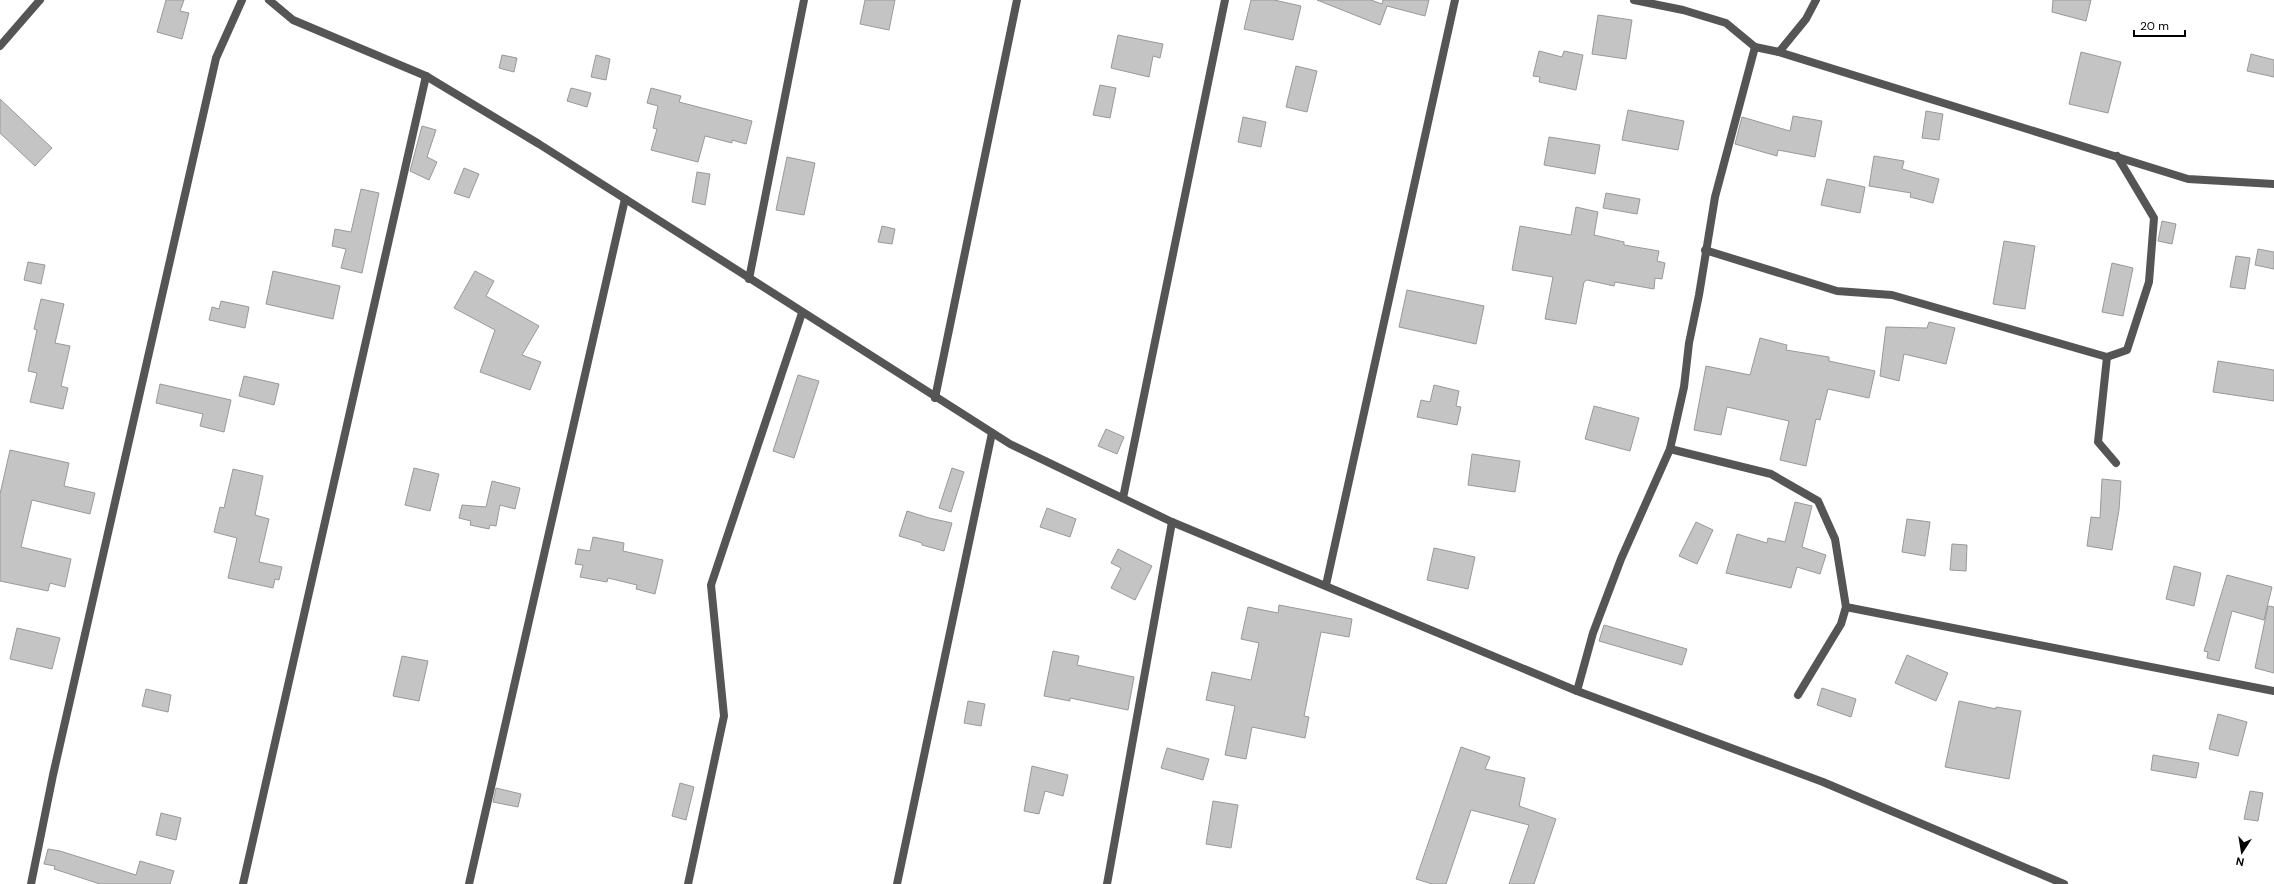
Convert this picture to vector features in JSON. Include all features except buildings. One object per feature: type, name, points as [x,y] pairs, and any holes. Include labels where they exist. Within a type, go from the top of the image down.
[{"type":"street","points":[[0,46],[40,0]]},
{"type":"street","points":[[31,884],[53,775],[216,58],[242,0]]},
{"type":"street","points":[[269,0],[293,20],[426,76],[539,144],[935,398],[1010,444],[1172,522],[1577,691],[1823,782],[2064,884]]},
{"type":"street","points":[[749,279],[804,0]]},
{"type":"street","points":[[935,398],[1017,0]]},
{"type":"street","points":[[1123,498],[1225,0]]},
{"type":"street","points":[[1326,585],[1455,0]]},
{"type":"street","points":[[1634,0],[1683,10],[1726,23],[1755,47],[1779,52],[2118,156],[2188,179],[2274,184]]},
{"type":"street","points":[[1779,52],[1806,19],[1816,0]]},
{"type":"street","points":[[1577,691],[1592,633],[1620,559],[1670,449],[1684,387],[1689,343],[1700,295],[1705,250],[1714,197],[1755,47]]},
{"type":"street","points":[[243,884],[426,76]]},
{"type":"street","points":[[1705,250],[1837,291],[1892,295],[2107,357],[2127,350],[2149,282],[2154,218],[2118,156]]},
{"type":"street","points":[[469,884],[625,200]]},
{"type":"street","points":[[688,884],[724,716],[711,585],[802,313]]},
{"type":"street","points":[[2107,357],[2098,442],[2116,463]]},
{"type":"street","points":[[897,884],[992,433]]},
{"type":"street","points":[[1670,449],[1771,474],[1797,487],[1818,501],[1835,540],[1846,607],[1841,624],[1798,695]]},
{"type":"street","points":[[1107,884],[1172,522]]},
{"type":"street","points":[[1846,607],[2274,691]]}]
